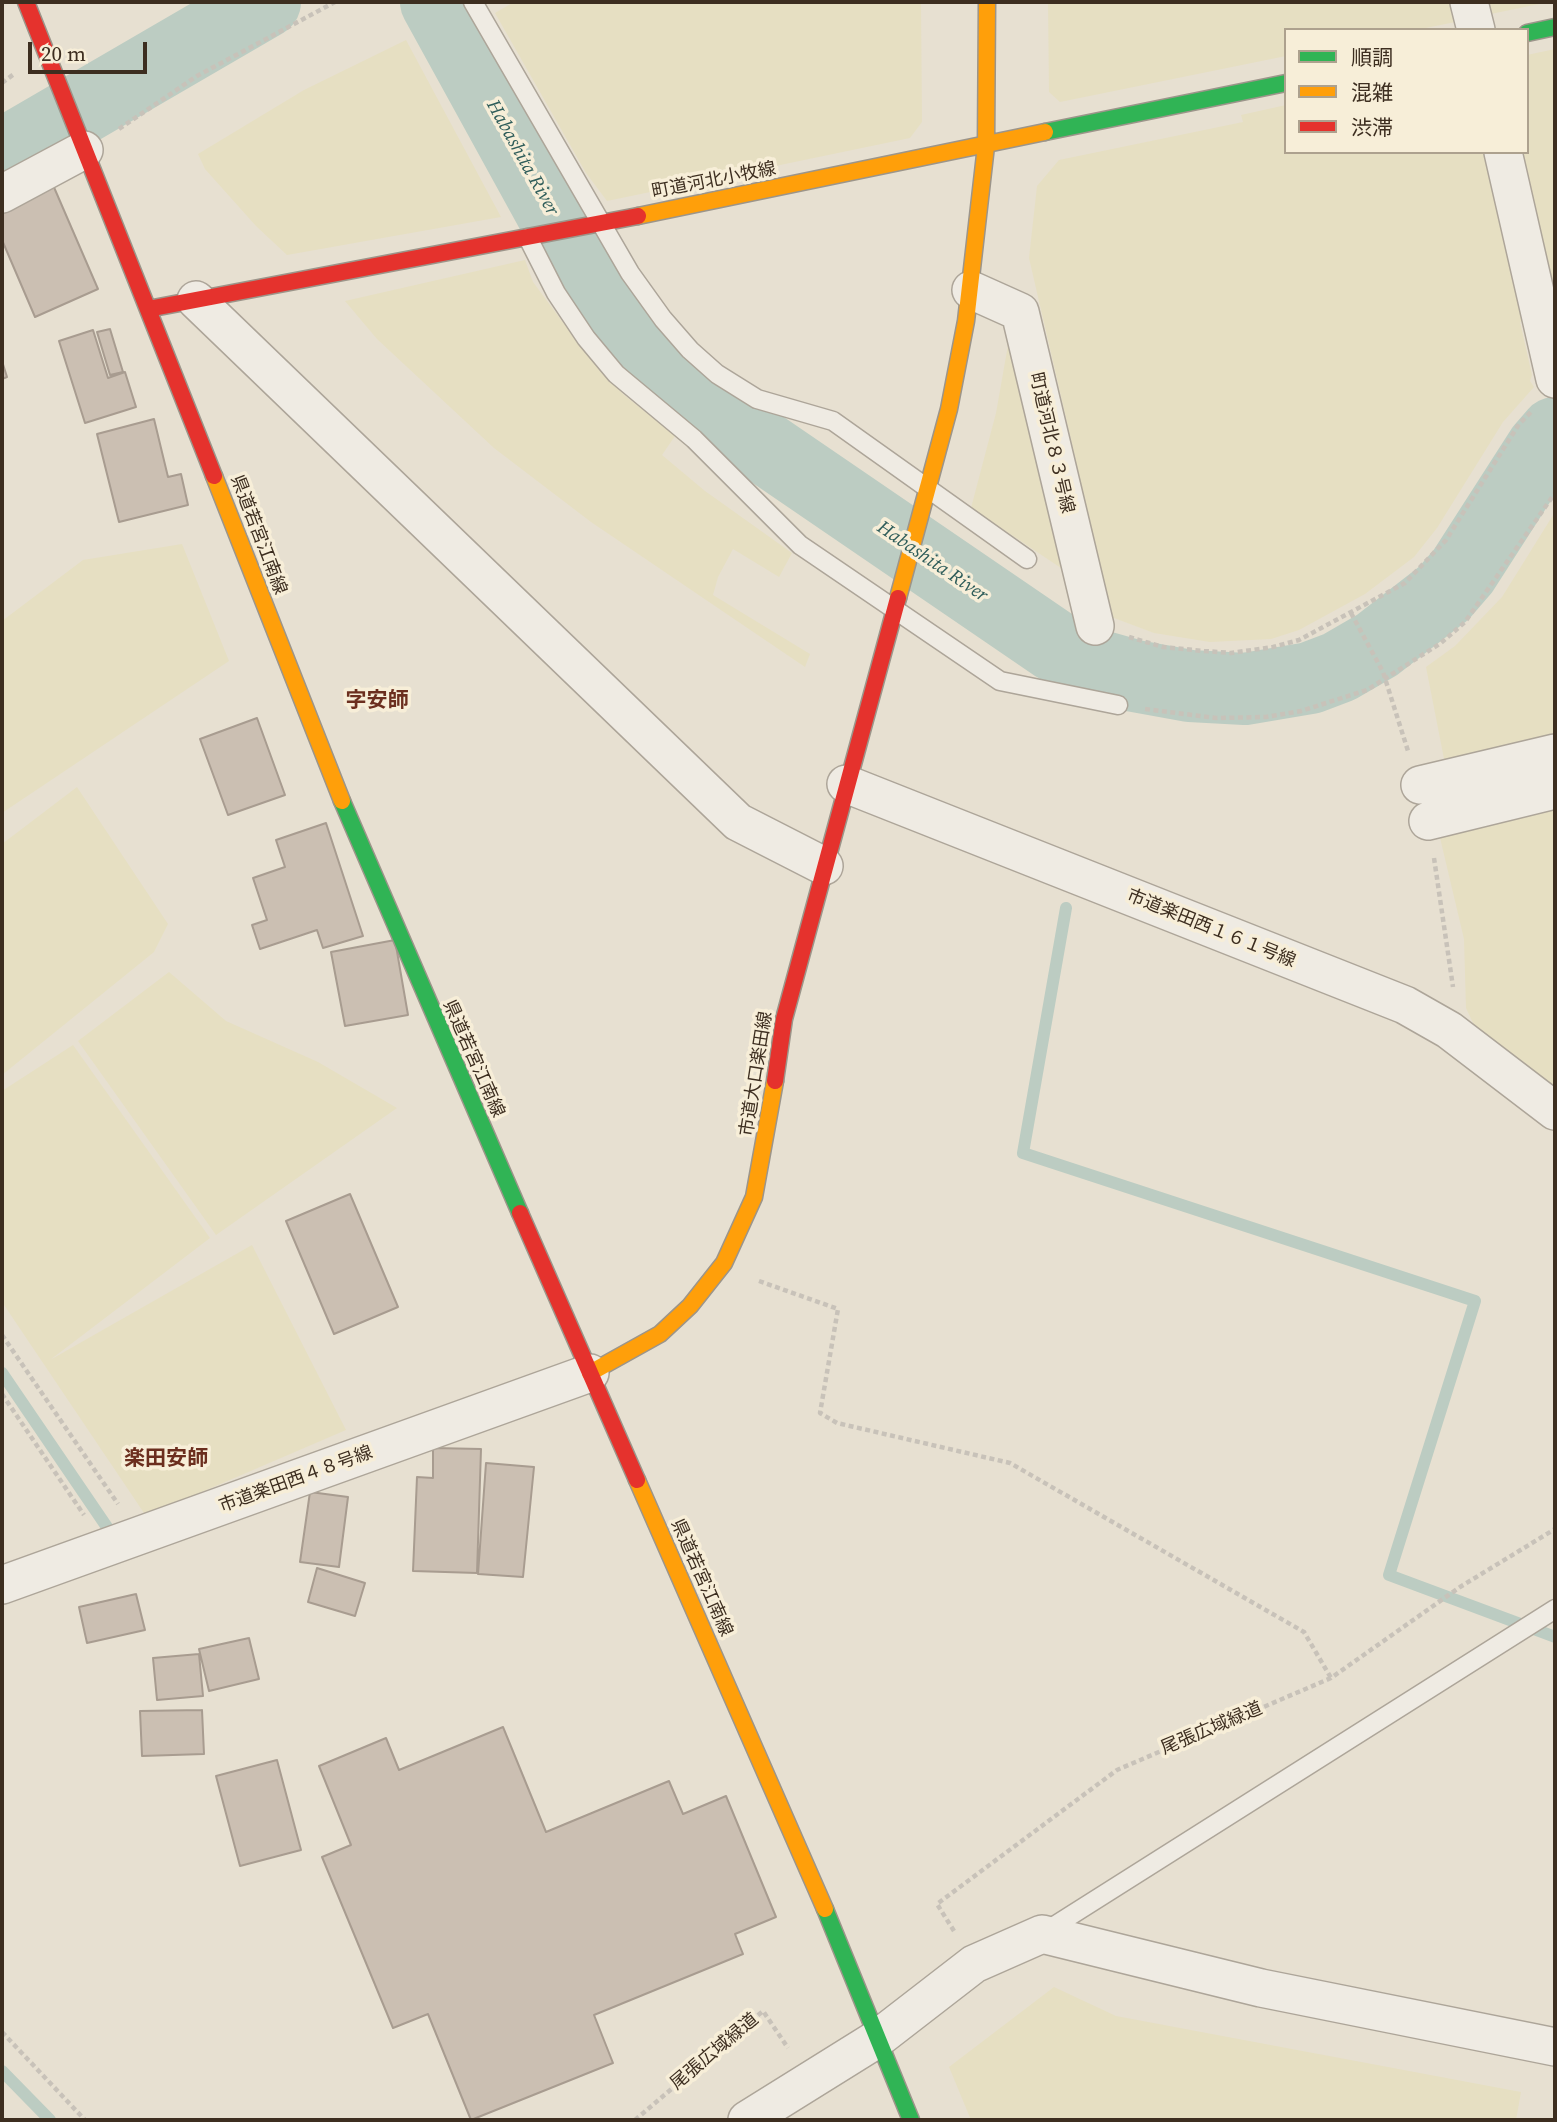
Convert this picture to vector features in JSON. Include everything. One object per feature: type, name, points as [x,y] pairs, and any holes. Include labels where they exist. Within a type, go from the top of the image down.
[{"type":"street","name":"県道若宮江南線","points":[[26,2],[364,856],[829,1917],[911,2120]]},
{"type":"street","name":"市道大口楽田線","points":[[590,1373],[660,1334],[690,1306],[724,1263],[754,1197],[768,1128],[784,1019],[949,409],[971,290],[986,146],[987,2]]},
{"type":"street","points":[[1469,2],[1476,28]]},
{"type":"street","points":[[1529,33],[1555,27]]},
{"type":"street","name":"町道河北小牧線","points":[[148,309],[531,237],[1284,83]]},
{"type":"street","points":[[2,194],[84,150]]},
{"type":"street","points":[[1503,154],[1546,393]]},
{"type":"street","name":"町道河北８３号線","points":[[971,290],[1020,312],[1095,626]]},
{"type":"street","points":[[196,300],[738,822],[824,866]]},
{"type":"street","points":[[1420,785],[1555,754]]},
{"type":"street","name":"市道楽田西１６１号線","points":[[846,784],[1405,1005],[1449,1030],[1555,1111]]},
{"type":"street","points":[[1428,821],[1555,790]]},
{"type":"street","name":"市道楽田西４８号線","points":[[2,1585],[590,1373]]},
{"type":"street","points":[[747,2120],[877,2039],[974,1964],[1042,1934],[1261,1988],[1555,2047]]},
{"type":"lane","points":[[473,2],[598,223],[663,319],[717,374],[757,399],[833,421],[1027,559]]},
{"type":"lane","points":[[531,237],[556,293],[586,338],[616,374],[694,439],[800,545],[1000,681],[1118,705]]},
{"type":"lane","points":[[1042,1934],[1549,1614]]},
{"type":"path","points":[[84,150],[137,119],[197,76],[335,2]]},
{"type":"path","points":[[1095,626],[1163,647],[1231,653],[1299,640],[1405,583],[1423,566],[1446,540],[1519,424],[1546,393]]},
{"type":"path","points":[[1118,705],[1216,718],[1266,717],[1301,711],[1367,690],[1441,643],[1465,622],[1555,494]]},
{"type":"path","points":[[1351,613],[1383,672]]},
{"type":"path","points":[[724,1263],[753,1279],[838,1309],[820,1413],[837,1423],[1010,1463],[1304,1632],[1331,1678]]},
{"type":"path","points":[[2,1335],[140,1536]]},
{"type":"path","points":[[2,1394],[105,1547]]},
{"type":"path","name":"尾張広域緑道","points":[[974,1964],[937,1904],[1117,1770],[1331,1678],[1431,1606],[1555,1529]]},
{"type":"path","name":"尾張広域緑道","points":[[635,2120],[763,2011],[810,2081]]},
{"type":"path","points":[[2,2032],[85,2120]]},
{"type":"shaded area","points":[[514,2],[921,2],[922,122],[910,138],[607,201],[586,173],[495,13]]},
{"type":"shaded area","points":[[1048,2],[1456,2],[1460,21],[1426,28],[1284,28],[1284,56],[1060,102],[1049,92]]},
{"type":"shaded area","points":[[1478,2],[1549,2],[1481,16]]},
{"type":"shaded area","points":[[406,40],[501,217],[287,255],[256,226],[205,169],[198,154],[304,90]]},
{"type":"shaded area","points":[[1555,49],[1555,341],[1513,154],[1529,154],[1529,55]]},
{"type":"shaded area","points":[[1284,105],[1284,154],[1490,154],[1529,319],[1520,322],[1532,375],[1530,381],[1534,387],[1503,422],[1437,528],[1414,557],[1365,594],[1299,630],[1271,639],[1210,642],[1154,633],[1106,615],[1071,463],[1076,461],[1029,258],[1037,186],[1059,160],[1243,122],[1241,115]]},
{"type":"shaded area","points":[[525,260],[533,282],[576,340],[623,394],[675,436],[662,455],[705,491],[792,553],[779,577],[733,549],[718,577],[713,595],[810,654],[805,667],[591,522],[494,448],[377,339],[345,301]]},
{"type":"shaded area","points":[[1010,334],[1067,572],[971,508],[996,413]]},
{"type":"shaded area","points":[[1555,512],[1555,745],[1446,769],[1426,667],[1455,646],[1502,597]]},
{"type":"shaded area","points":[[182,544],[229,661],[2,813],[2,621],[83,560]]},
{"type":"shaded area","points":[[77,787],[168,924],[154,952],[2,1075],[2,844]]},
{"type":"shaded area","points":[[1555,798],[1555,1092],[1474,1025],[1466,1008],[1464,939],[1437,825]]},
{"type":"shaded area","points":[[169,972],[226,1021],[318,1062],[397,1108],[216,1235],[78,1041]]},
{"type":"shaded area","points":[[73,1045],[210,1238],[50,1360],[252,1245],[346,1430],[146,1516],[2,1302],[2,1091]]},
{"type":"shaded area","points":[[1054,1987],[1116,2016],[1521,2092],[1516,2120],[971,2120],[949,2067]]},
{"type":"building","points":[[53,185],[98,289],[35,317],[2,240],[2,207]]},
{"type":"building","points":[[110,329],[123,372],[110,375],[97,332]]},
{"type":"building","points":[[93,330],[108,378],[125,372],[136,407],[85,423],[59,341]]},
{"type":"building","points":[[2,361],[7,377],[2,379]]},
{"type":"building","points":[[154,419],[168,477],[181,474],[188,505],[119,522],[97,434]]},
{"type":"building","points":[[257,718],[285,795],[228,815],[200,739]]},
{"type":"building","points":[[326,823],[363,936],[323,948],[317,930],[260,949],[252,925],[267,920],[253,878],[285,867],[276,840]]},
{"type":"building","points":[[395,940],[408,1015],[345,1026],[331,952]]},
{"type":"building","points":[[350,1194],[398,1307],[334,1334],[286,1221]]},
{"type":"building","points":[[433,1448],[481,1449],[477,1573],[413,1571],[417,1477],[433,1478]]},
{"type":"building","points":[[486,1463],[534,1467],[523,1577],[478,1574]]},
{"type":"building","points":[[310,1492],[348,1497],[339,1567],[300,1562]]},
{"type":"building","points":[[317,1568],[365,1583],[355,1616],[308,1602]]},
{"type":"building","points":[[136,1594],[145,1630],[87,1643],[79,1607]]},
{"type":"building","points":[[249,1638],[259,1679],[209,1691],[199,1649]]},
{"type":"building","points":[[199,1654],[203,1696],[157,1700],[153,1658]]},
{"type":"building","points":[[202,1710],[204,1754],[142,1756],[140,1711]]},
{"type":"building","points":[[503,1727],[546,1832],[669,1781],[683,1814],[726,1796],[776,1917],[735,1934],[743,1954],[594,2015],[613,2063],[471,2120],[428,2014],[393,2028],[322,1857],[351,1845],[319,1766],[386,1738],[399,1770]]},
{"type":"building","points":[[277,1760],[301,1850],[240,1866],[216,1776]]},
{"type":"waterway","points":[[2,155],[265,2]]},
{"type":"waterway","name":"Habashita River","points":[[436,2],[607,313],[630,345],[657,374],[1055,646],[1096,665],[1135,676],[1190,686],[1245,689],[1310,678],[1339,667],[1377,645],[1444,593],[1463,571],[1542,448],[1555,433]]},
{"type":"waterway","points":[[1066,908],[1023,1153],[1475,1301],[1389,1575],[1555,1637]]},
{"type":"waterway","points":[[2,1373],[111,1533]]},
{"type":"waterway","points":[[2,2071],[50,2120]]},
{"type":"traffic: fast","points":[[1529,33],[1555,27]]},
{"type":"traffic: fast","points":[[1045,132],[1284,83]]},
{"type":"traffic: fast","points":[[342,801],[520,1213]]},
{"type":"traffic: fast","points":[[825,1909],[911,2120]]},
{"type":"traffic: slow","points":[[898,598],[949,409],[966,321],[986,146],[987,2]]},
{"type":"traffic: slow","points":[[638,216],[1045,132]]},
{"type":"traffic: slow","points":[[214,476],[342,801]]},
{"type":"traffic: slow","points":[[590,1373],[660,1334],[690,1306],[724,1263],[754,1197],[775,1081]]},
{"type":"traffic: slow","points":[[637,1480],[825,1909]]},
{"type":"traffic: jam","points":[[26,2],[214,476]]},
{"type":"traffic: jam","points":[[148,309],[638,216]]},
{"type":"traffic: jam","points":[[775,1081],[784,1019],[898,598]]},
{"type":"traffic: jam","points":[[520,1213],[637,1480]]},
{"type":"district","name":"字安師","points":[[377,702]]},
{"type":"district","name":"楽田安師","points":[[166,1460]]}]
